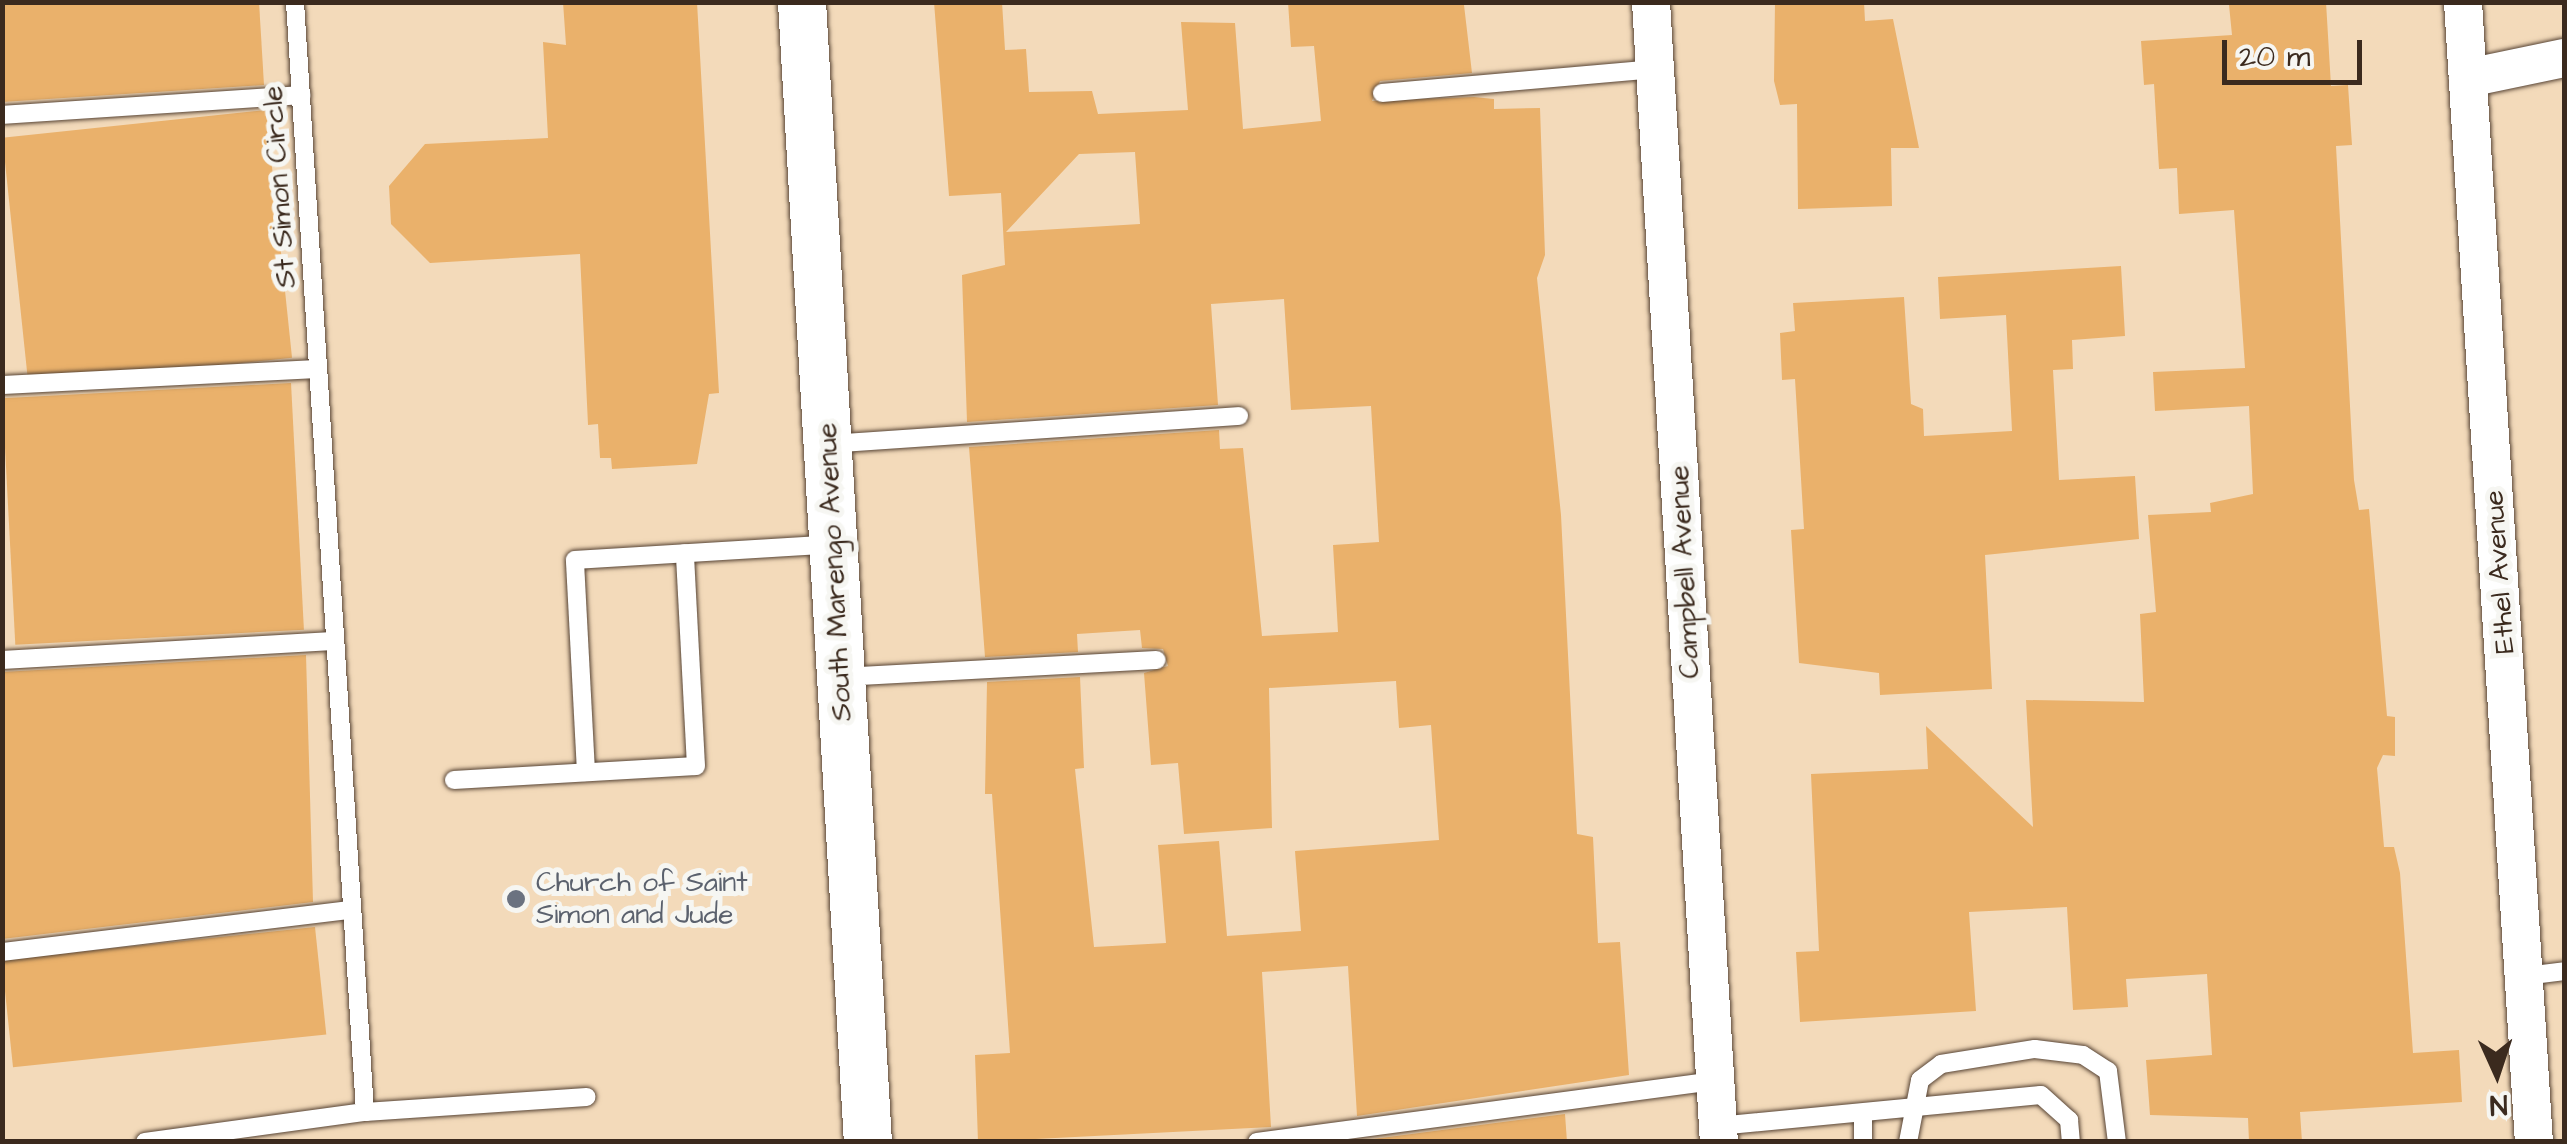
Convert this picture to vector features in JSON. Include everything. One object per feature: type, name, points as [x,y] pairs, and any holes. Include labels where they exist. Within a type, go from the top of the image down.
[{"type":"street","name":"South Marengo Avenue","points":[[802,2],[868,1142]]},
{"type":"street","name":"Campbell Avenue","points":[[1651,2],[1718,1134]]},
{"type":"street","name":"Ethel Avenue","points":[[2463,2],[2534,1142]]},
{"type":"street","points":[[2468,78],[2564,58]]},
{"type":"lane","name":"St Simon Circle","points":[[295,2],[332,641],[365,1112]]},
{"type":"lane","points":[[1382,93],[1655,69]]},
{"type":"lane","points":[[2,115],[302,95]]},
{"type":"lane","points":[[2,384],[318,369]]},
{"type":"lane","points":[[828,444],[1239,416]]},
{"type":"lane","points":[[586,772],[575,560],[833,544]]},
{"type":"lane","points":[[454,780],[696,766],[685,553]]},
{"type":"lane","points":[[2,660],[332,641]]},
{"type":"lane","points":[[841,677],[1157,660]]},
{"type":"lane","points":[[2,952],[349,910]]},
{"type":"lane","points":[[2525,976],[2564,972]]},
{"type":"lane","points":[[1908,1142],[1908,1110],[1920,1080],[1941,1064],[2034,1049],[2083,1055],[2108,1071],[2116,1142]]},
{"type":"lane","points":[[1257,1142],[1715,1081]]},
{"type":"lane","points":[[1718,1134],[1863,1113],[2041,1095],[2069,1120],[2071,1142]]},
{"type":"lane","points":[[146,1142],[365,1112],[586,1097]]},
{"type":"lane","points":[[1863,1113],[1864,1142]]},
{"type":"building","points":[[2,2],[259,2],[264,85],[2,102]]},
{"type":"building","points":[[563,2],[697,2],[719,393],[709,394],[697,464],[612,469],[611,458],[600,458],[598,424],[588,425],[580,254],[430,263],[391,224],[389,186],[425,144],[548,138],[543,42],[566,45]]},
{"type":"building","points":[[934,2],[1002,2],[1005,50],[1026,49],[1029,92],[1092,91],[1098,114],[1188,110],[1181,22],[1235,23],[1243,129],[1321,121],[1314,46],[1291,47],[1288,2],[1464,5],[1472,73],[1380,81],[1372,101],[1474,97],[1494,99],[1494,109],[1540,108],[1545,255],[1537,278],[1561,515],[1577,834],[1593,837],[1598,943],[1620,942],[1629,1075],[1357,1116],[1348,966],[1262,972],[1271,1127],[978,1142],[975,1055],[1010,1053],[992,794],[985,794],[987,682],[1080,677],[1084,768],[1075,769],[1094,947],[1166,943],[1158,845],[1219,841],[1227,936],[1301,931],[1295,851],[1439,840],[1431,725],[1399,728],[1396,681],[1269,688],[1272,828],[1184,834],[1178,763],[1151,765],[1144,673],[1168,666],[1163,649],[1142,648],[1140,630],[1077,634],[1078,652],[985,657],[969,447],[1219,430],[1220,449],[1243,448],[1262,636],[1338,632],[1333,545],[1379,542],[1371,406],[1291,410],[1284,299],[1211,304],[1218,405],[967,422],[962,275],[1005,265],[1001,193],[949,196]],"holes":[[[1135,152],[1140,224],[1006,232],[1079,154]]]},
{"type":"building","points":[[1775,2],[1864,2],[1865,21],[1893,19],[1919,148],[1891,148],[1892,206],[1798,209],[1797,104],[1780,105],[1774,81]]},
{"type":"building","points":[[2326,2],[2331,86],[2348,85],[2352,145],[2336,146],[2354,480],[2359,510],[2369,509],[2387,716],[2395,717],[2395,756],[2383,755],[2377,768],[2384,847],[2394,847],[2400,873],[2413,1053],[2459,1050],[2462,1102],[2300,1112],[2302,1142],[2249,1142],[2248,1118],[2150,1115],[2146,1060],[2212,1055],[2207,974],[2126,979],[2128,1007],[2073,1010],[2067,907],[1969,912],[1976,1011],[1800,1022],[1796,952],[1819,951],[1811,774],[1928,769],[1926,726],[2033,827],[2026,700],[2144,702],[2140,614],[2156,612],[2148,515],[2211,512],[2210,503],[2253,494],[2249,406],[2155,411],[2153,372],[2245,368],[2234,210],[2179,214],[2177,168],[2159,169],[2154,84],[2144,85],[2141,41],[2232,35],[2229,5]]},
{"type":"building","points":[[266,110],[292,358],[28,385],[2,138]]},
{"type":"building","points":[[2121,266],[2125,336],[2072,340],[2073,369],[2053,370],[2059,480],[2135,476],[2139,539],[1985,555],[1992,689],[1880,695],[1879,673],[1799,663],[1791,530],[1804,529],[1795,379],[1782,380],[1780,333],[1795,331],[1793,303],[1904,297],[1911,404],[1923,409],[1924,436],[2012,431],[2006,315],[1940,319],[1938,277]]},
{"type":"building","points":[[291,383],[304,630],[15,645],[2,398]]},
{"type":"building","points":[[306,655],[313,902],[2,939],[2,672]]},
{"type":"building","points":[[315,927],[326,1034],[13,1067],[2,960]]},
{"type":"building","points":[[1565,1114],[1567,1142],[1358,1142],[1358,1141]]},
{"type":"place","name":"Church of Saint Simon and Jude","points":[[516,899]]}]
